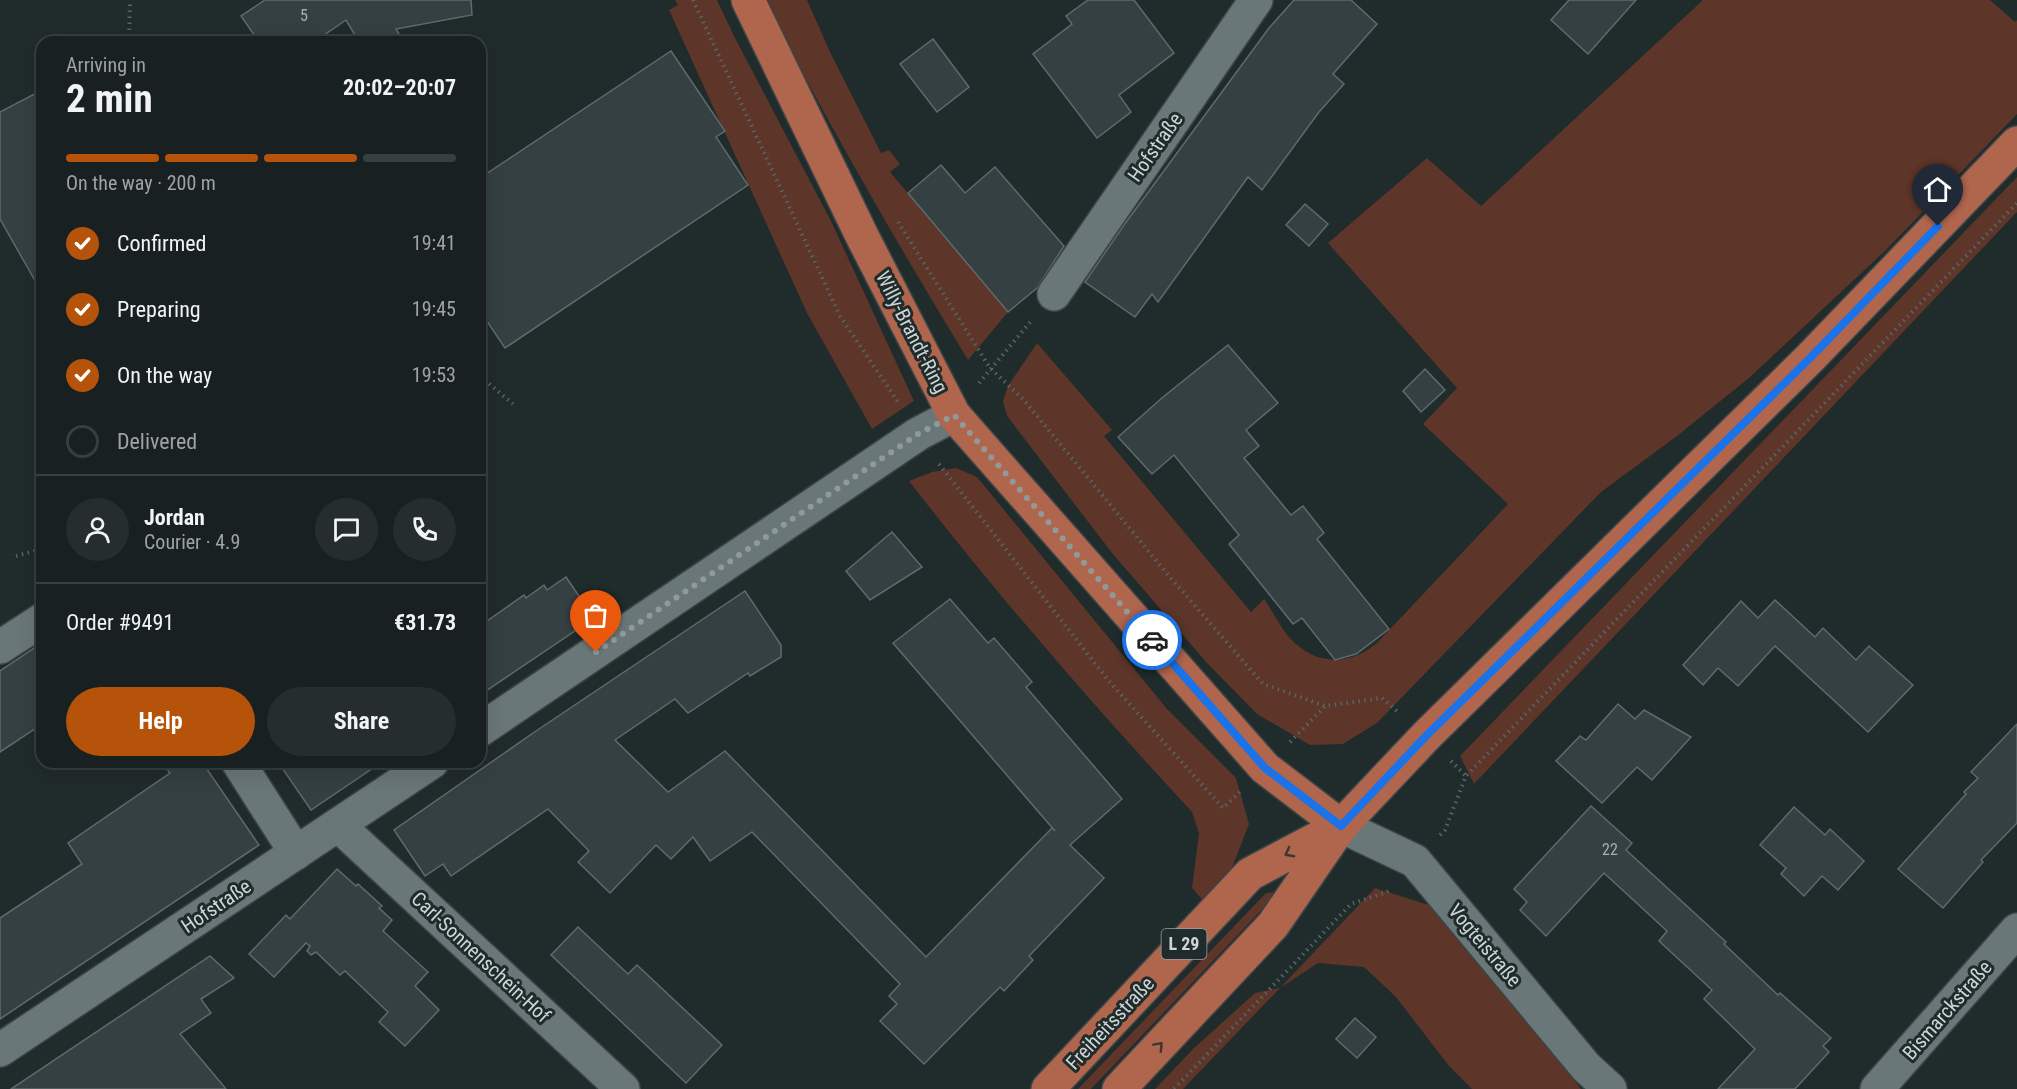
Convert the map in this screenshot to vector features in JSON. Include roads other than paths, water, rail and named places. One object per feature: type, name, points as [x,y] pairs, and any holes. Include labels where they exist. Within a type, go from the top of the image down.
[{"type":"main road","name":"Willy-Brandt-Ring","points":[[748,0],[861,234],[954,415],[1265,768],[1341,826]]},
{"type":"main road","name":"Freiheitsstraße","points":[[1119,1089],[1273,925],[1341,826],[1426,736],[1810,358],[2017,143]]},
{"type":"main road","name":"Freiheitsstraße","points":[[1048,1089],[1250,874],[1341,826]]},
{"type":"street","name":"Hofstraße","points":[[1054,294],[1256,0]]},
{"type":"street","points":[[486,726],[918,434],[954,415]]},
{"type":"street","points":[[0,647],[36,624]]},
{"type":"street","points":[[242,768],[296,854]]},
{"type":"street","name":"Hofstraße","points":[[0,1050],[423,768]]},
{"type":"street","name":"Carl-Sonnenschein-Hof","points":[[338,825],[623,1089]]},
{"type":"street","name":"Vogteistraße","points":[[1341,826],[1415,861],[1586,1066],[1610,1089]]},
{"type":"street","name":"Bismarckstraße","points":[[1877,1089],[2017,930]]}]
